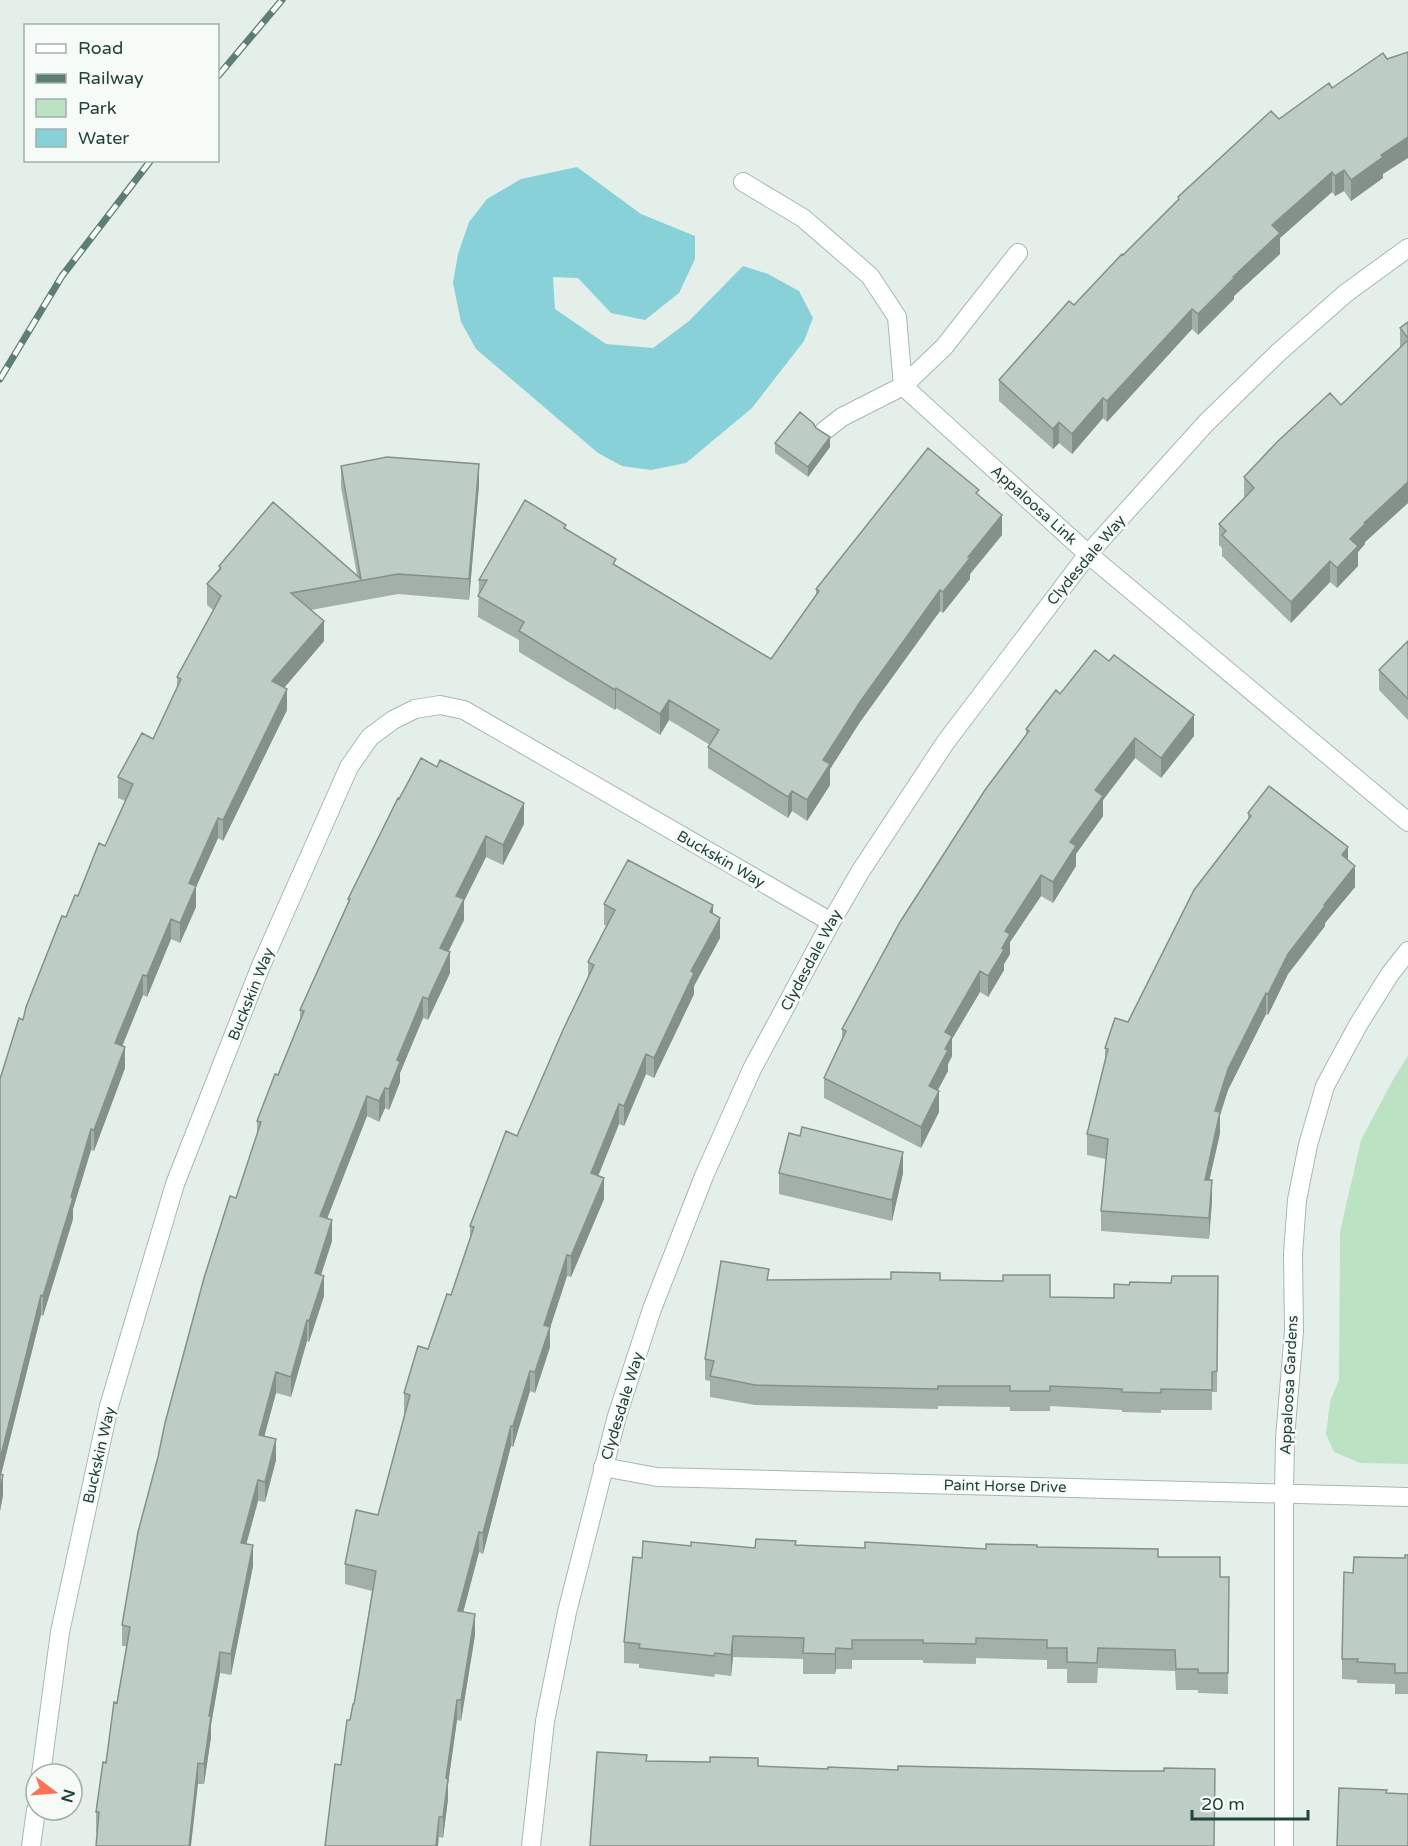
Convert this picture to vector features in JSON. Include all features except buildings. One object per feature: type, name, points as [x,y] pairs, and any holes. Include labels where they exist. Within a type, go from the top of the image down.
[{"type":"street","points":[[743,182],[802,218],[870,276],[897,317],[903,386]]},
{"type":"street","name":"Clydesdale Way","points":[[531,1846],[545,1721],[567,1612],[603,1467],[652,1309],[704,1176],[752,1069],[831,922],[860,872],[945,743],[1088,555],[1206,423],[1279,352],[1346,293],[1408,248]]},
{"type":"street","points":[[824,431],[843,417],[903,386],[944,347],[1018,253]]},
{"type":"street","name":"Appaloosa Link","points":[[903,386],[1088,555],[1408,822]]},
{"type":"street","name":"Buckskin Way","points":[[43,1762],[60,1632],[109,1406],[176,1184],[260,968],[349,767],[370,737],[393,720],[415,709],[440,705],[464,710],[831,922]]},
{"type":"street","name":"Appaloosa Gardens","points":[[1284,1846],[1284,1493],[1294,1331],[1293,1254],[1297,1200],[1308,1145],[1325,1086],[1358,1025],[1390,974],[1408,951]]},
{"type":"street","name":"Paint Horse Drive","points":[[603,1467],[657,1477],[1408,1497]]},
{"type":"street","points":[[31,1846],[34,1822]]},
{"type":"green space","points":[[1408,1056],[1408,1464],[1360,1463],[1334,1452],[1326,1434],[1330,1401],[1339,1380],[1340,1232],[1361,1140]]},
{"type":"water","points":[[577,167],[641,214],[695,236],[695,259],[679,293],[645,320],[611,313],[578,278],[553,277],[555,309],[606,344],[653,348],[689,321],[743,266],[768,274],[799,291],[813,318],[804,341],[752,408],[686,463],[651,470],[622,466],[598,453],[476,349],[461,322],[453,283],[458,254],[469,222],[487,199],[521,179]]},
{"type":"railway","points":[[219,75],[282,0]]},
{"type":"railway","points":[[0,379],[62,276],[149,162]]}]
